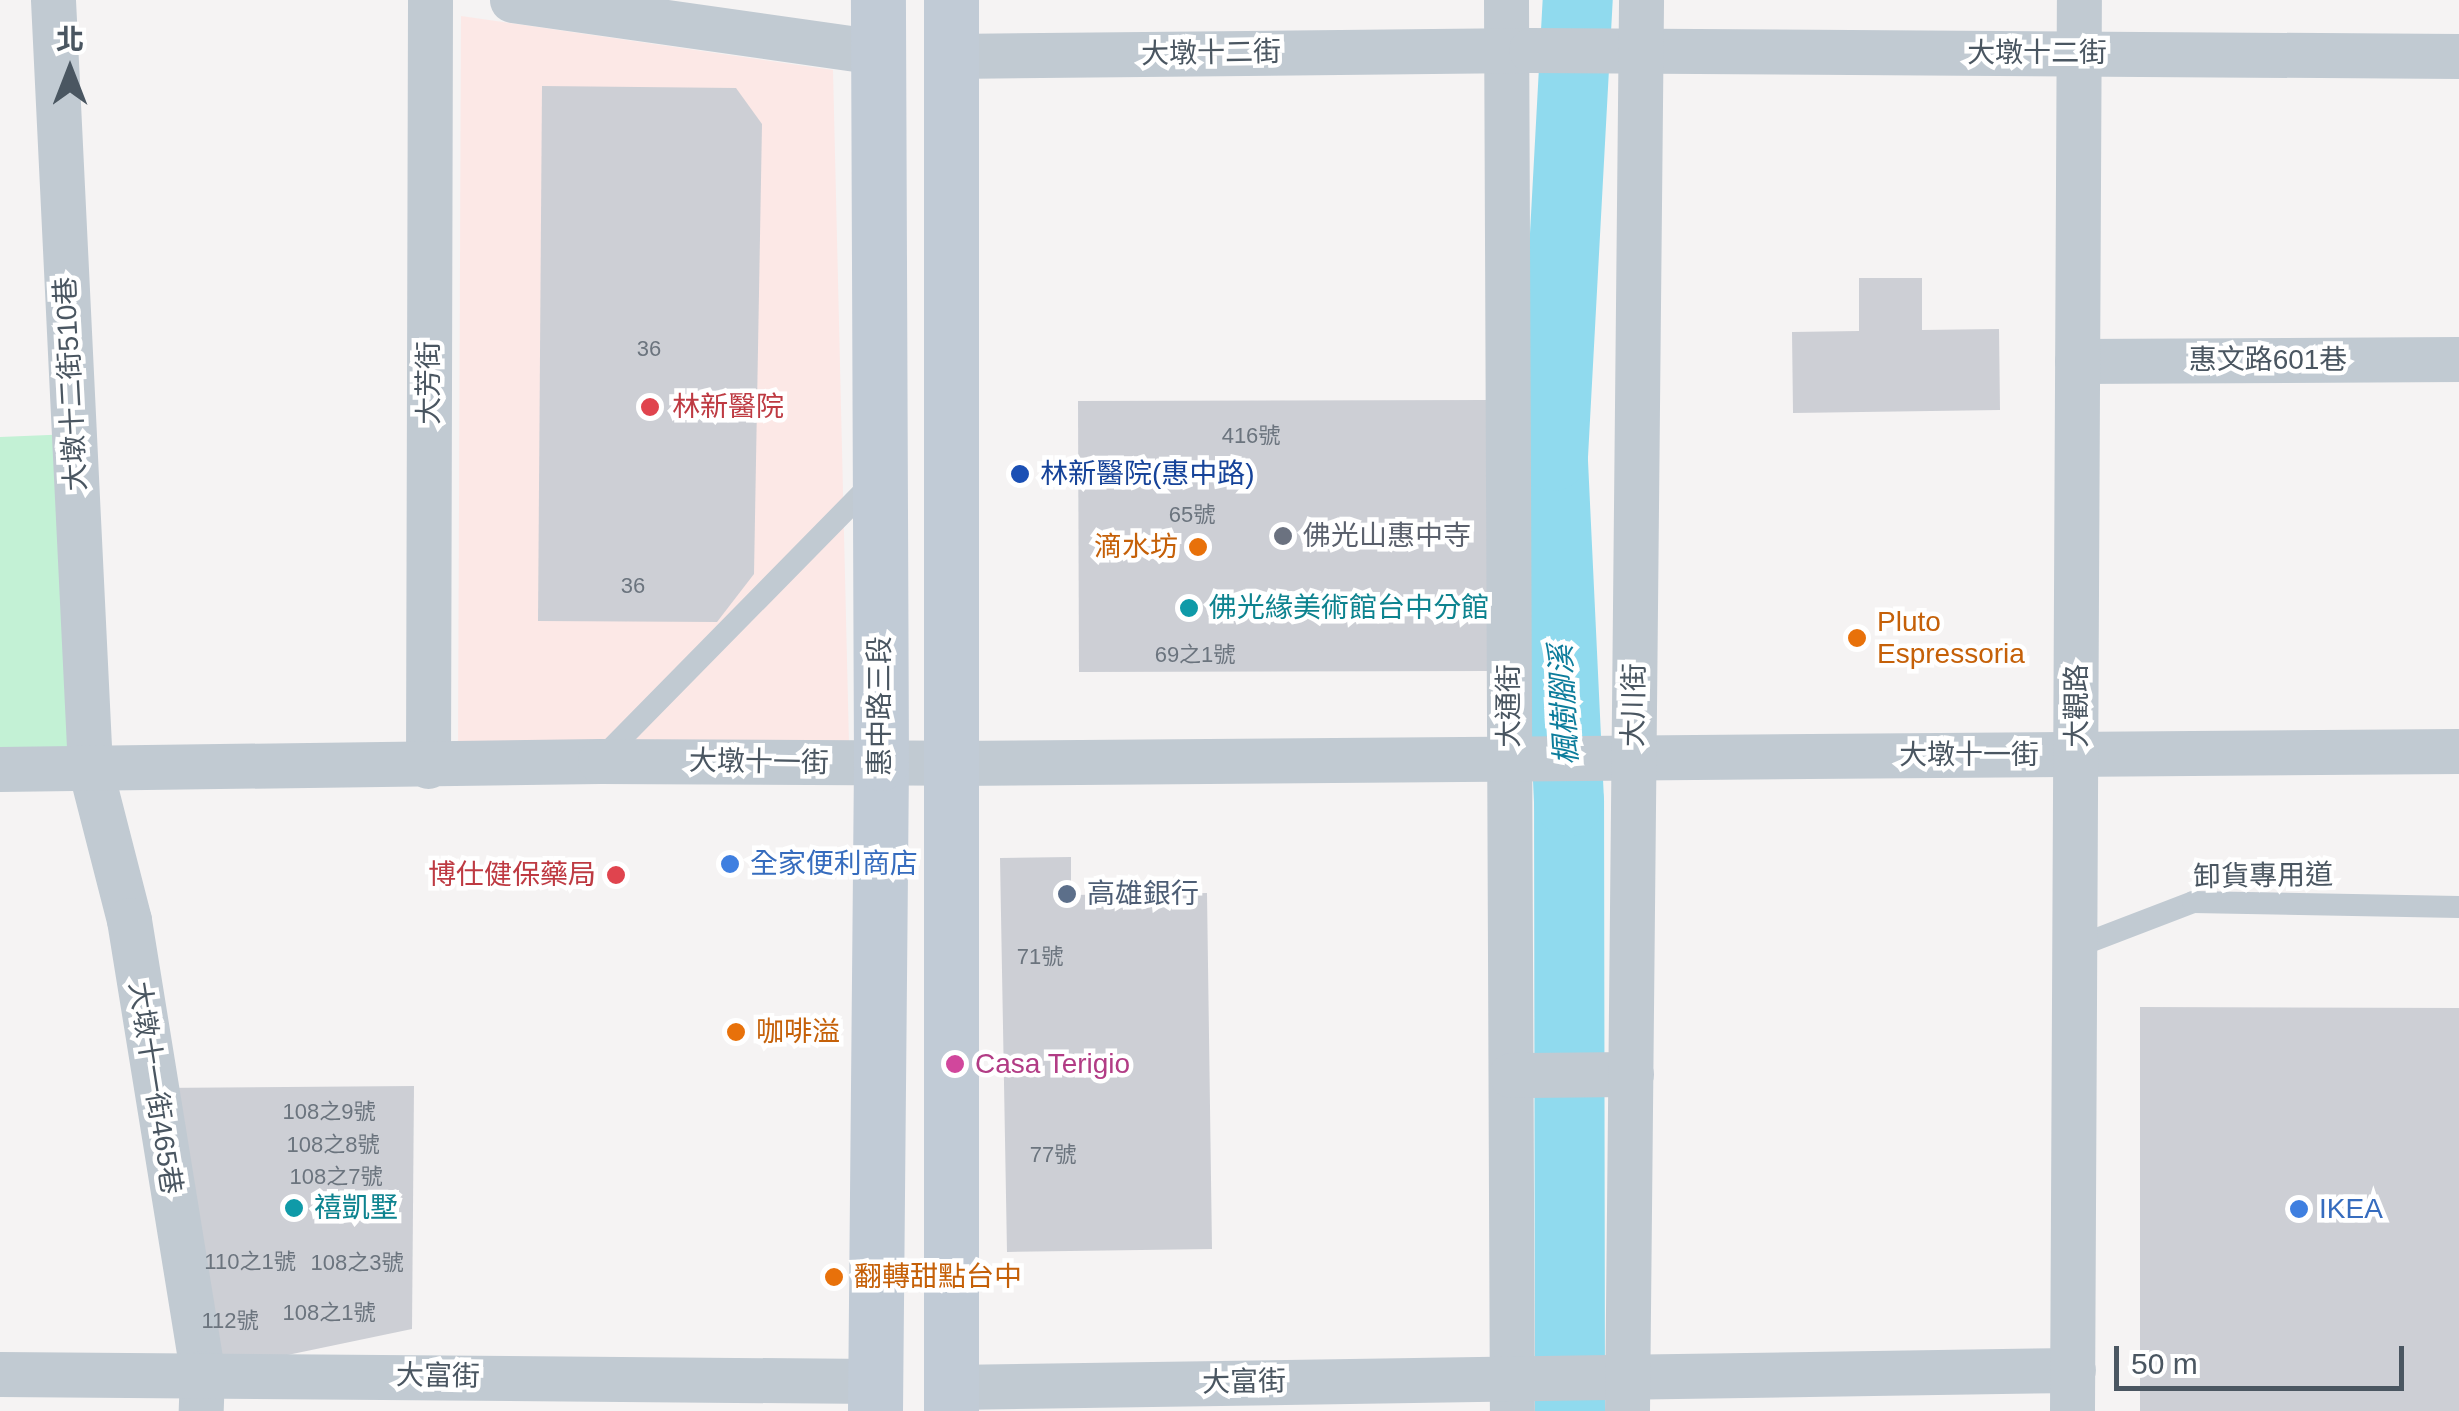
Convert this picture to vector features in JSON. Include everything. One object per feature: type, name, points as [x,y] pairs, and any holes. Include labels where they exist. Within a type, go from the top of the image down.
[{"type":"street","name":"大墩十二街510巷","points":[[53,0],[90,768]]},
{"type":"street","name":"大芳街","points":[[428,766],[430,0]]},
{"type":"street","points":[[512,0],[878,26]]},
{"type":"street","points":[[951,0],[951,1399]]},
{"type":"street","name":"大通街","points":[[1506,0],[1518,50],[1514,760],[1523,1074],[1520,1388]]},
{"type":"street","name":"大川街","points":[[1621,1388],[1617,758],[1627,50],[1641,0]]},
{"type":"street","name":"大觀路","points":[[2072,1390],[2079,0]]},
{"type":"street","name":"惠中路三段","points":[[875,1396],[881,763],[878,26]]},
{"type":"street","name":"大墩十二街","points":[[951,56],[1518,50],[2459,56]]},
{"type":"street","name":"惠文路601巷","points":[[2078,361],[2459,359]]},
{"type":"street","name":"大墩十一街","points":[[0,769],[600,761],[1514,760],[2459,751]]},
{"type":"street","name":"大墩十一街465巷","points":[[90,768],[129,920],[201,1392]]},
{"type":"street","points":[[1523,1074],[1622,1074]]},
{"type":"street","name":"大富街","points":[[0,1374],[201,1392],[875,1396]]},
{"type":"street","points":[[1621,1388],[2072,1390]]},
{"type":"street","name":"大富街","points":[[951,1399],[1621,1388]]},
{"type":"lane","points":[[600,761],[880,475]]},
{"type":"lane","name":"卸貨專用道","points":[[2076,946],[2193,902],[2459,907]]},
{"type":"shaded area","name":"林新醫院","points":[[461,16],[833,70],[849,744],[458,750]]},
{"type":"green space","points":[[73,434],[90,768],[0,769],[0,437]]},
{"type":"building","name":"林新醫院","points":[[542,86],[736,88],[762,124],[754,574],[717,622],[538,621]]},
{"type":"building","points":[[1859,278],[1922,278],[1922,330],[1999,329],[2000,410],[1793,413],[1792,332],[1859,331]]},
{"type":"building","name":"佛光山惠中寺","points":[[1488,400],[1488,671],[1079,672],[1078,401]]},
{"type":"building","points":[[1071,857],[1071,895],[1207,893],[1212,1249],[1007,1252],[1000,858]]},
{"type":"building","name":"IKEA","points":[[2140,1007],[2459,1008],[2459,1411],[2140,1411]]},
{"type":"building","name":"禧凱墅","points":[[414,1086],[412,1329],[202,1373],[155,1088]]},
{"type":"waterway","name":"楓樹腳溪","points":[[1570,1411],[1569,801],[1553,456],[1578,0]]},
{"type":"place","name":"林新醫院","points":[[650,407]]},
{"type":"place","name":"林新醫院(惠中路)","points":[[1020,474]]},
{"type":"place","name":"佛光山惠中寺","points":[[1283,536]]},
{"type":"place","name":"滴水坊","points":[[1198,547]]},
{"type":"place","name":"佛光緣美術館台中分館","points":[[1189,608]]},
{"type":"place","name":"Pluto Espressoria","points":[[1857,638]]},
{"type":"place","name":"全家便利商店","points":[[730,864]]},
{"type":"place","name":"博仕健保藥局","points":[[616,875]]},
{"type":"place","name":"高雄銀行","points":[[1067,894]]},
{"type":"place","name":"咖啡溢","points":[[736,1032]]},
{"type":"place","name":"Casa Terigio","points":[[955,1064]]},
{"type":"place","name":"禧凱墅","points":[[294,1208]]},
{"type":"place","name":"IKEA","points":[[2299,1209]]},
{"type":"place","name":"翻轉甜點台中","points":[[834,1277]]}]
